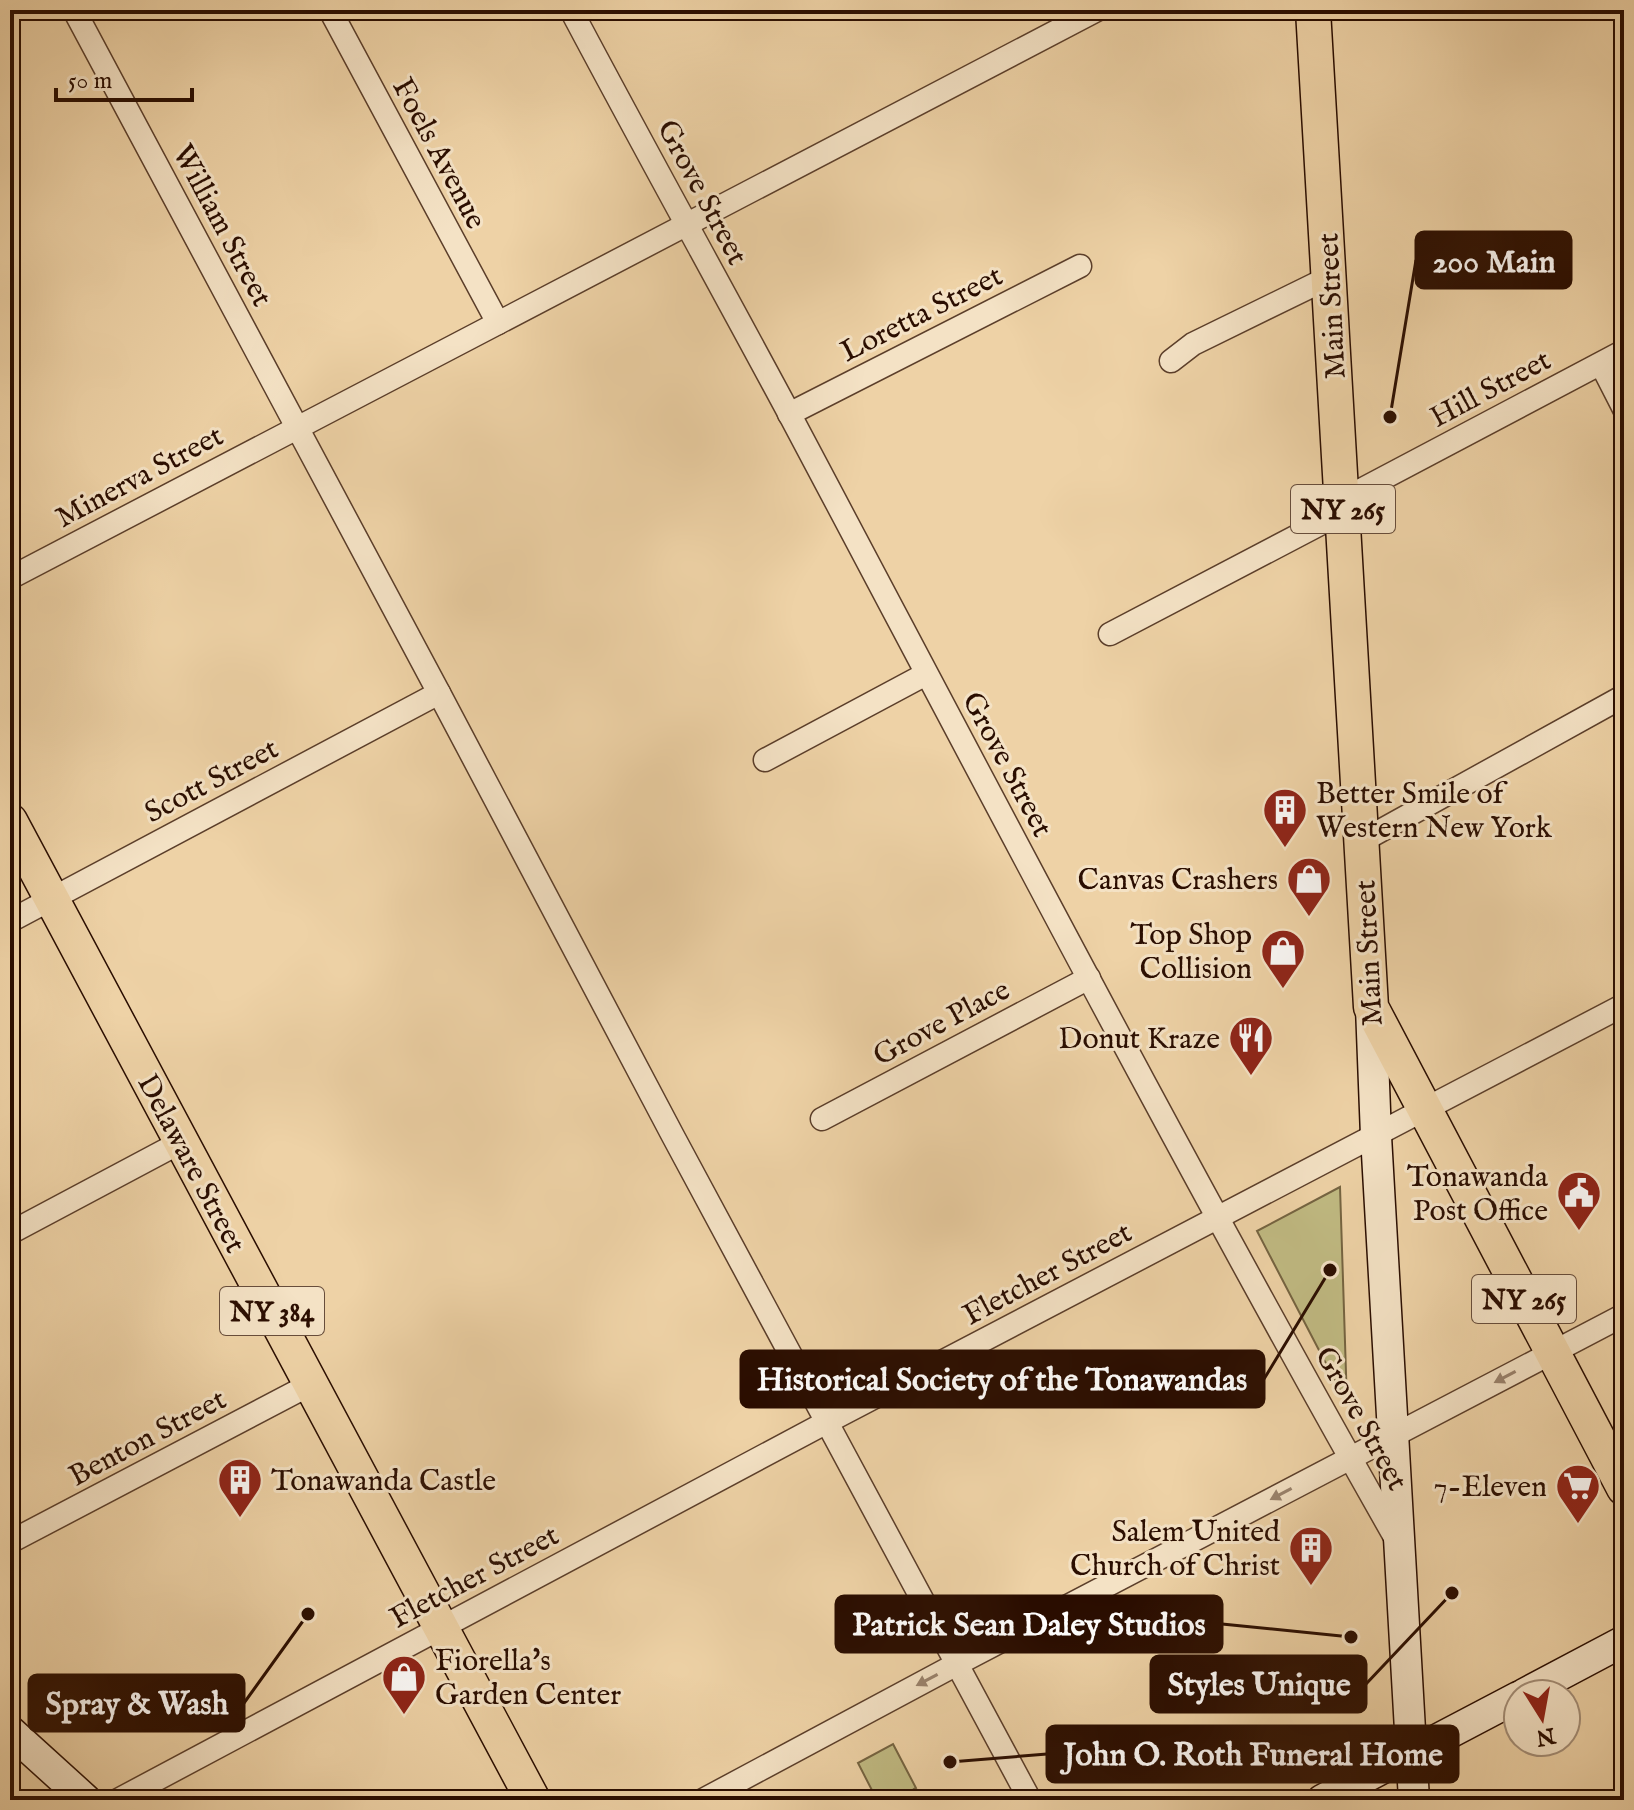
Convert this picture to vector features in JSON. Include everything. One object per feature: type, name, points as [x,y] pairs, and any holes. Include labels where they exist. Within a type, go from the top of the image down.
[{"type":"main road","name":"Main Street","points":[[1313,10],[1371,1007]]},
{"type":"main road","name":"Delaware Street","points":[[10,821],[533,1800]]},
{"type":"main road","name":"NY 265","points":[[1371,1007],[1624,1488]]},
{"type":"street","name":"William Street","points":[[74,10],[1030,1800]]},
{"type":"street","name":"Foels Avenue","points":[[330,10],[498,323]]},
{"type":"street","name":"Grove Street","points":[[571,10],[1217,1218],[1399,1543]]},
{"type":"street","name":"Minerva Street","points":[[10,578],[1097,10]]},
{"type":"street","name":"Loretta Street","points":[[789,414],[1080,266]]},
{"type":"street","points":[[1171,361],[1193,344],[1330,277]]},
{"type":"street","name":"Hill Street","points":[[1110,634],[1624,352]]},
{"type":"street","points":[[1601,364],[1624,409]]},
{"type":"street","points":[[765,760],[926,674]]},
{"type":"street","name":"Scott Street","points":[[10,921],[439,693]]},
{"type":"street","points":[[1362,841],[1624,696]]},
{"type":"street","name":"Grove Place","points":[[822,1119],[1089,978]]},
{"type":"street","name":"Fletcher Street","points":[[118,1800],[827,1422],[1624,1005]]},
{"type":"street","name":"Main Street","points":[[1371,1007],[1414,1800]]},
{"type":"street","points":[[10,1233],[181,1142]]},
{"type":"street","points":[[703,1800],[1624,1315]]},
{"type":"street","name":"Benton Street","points":[[10,1542],[311,1384]]},
{"type":"street","points":[[1554,1678],[1624,1641]]},
{"type":"street","points":[[1322,1800],[1502,1706]]},
{"type":"street","points":[[10,1731],[86,1800]]},
{"type":"shaded area","points":[[1340,1187],[1347,1404],[1257,1231]]},
{"type":"shaded area","points":[[893,1744],[920,1800],[877,1800],[858,1763]]},
{"type":"place","name":"200 Main","points":[[1390,417]]},
{"type":"place","name":"Better Smile of Western New York","points":[[1285,849]]},
{"type":"place","name":"Canvas Crashers","points":[[1309,918]]},
{"type":"place","name":"Top Shop Collision","points":[[1283,990]]},
{"type":"place","name":"Donut Kraze","points":[[1251,1077]]},
{"type":"place","name":"Tonawanda Post Office","points":[[1579,1232]]},
{"type":"place","name":"Historical Society of the Tonawandas","points":[[1330,1270]]},
{"type":"place","name":"Tonawanda Castle","points":[[240,1519]]},
{"type":"place","name":"7-Eleven","points":[[1578,1525]]},
{"type":"place","name":"Salem United Church of Christ","points":[[1311,1587]]},
{"type":"place","name":"Styles Unique","points":[[1452,1593]]},
{"type":"place","name":"Spray & Wash","points":[[308,1614]]},
{"type":"place","name":"Patrick Sean Daley Studios","points":[[1351,1637]]},
{"type":"place","name":"Fiorella's Garden Center","points":[[404,1716]]},
{"type":"place","name":"John O. Roth Funeral Home","points":[[950,1762]]}]
